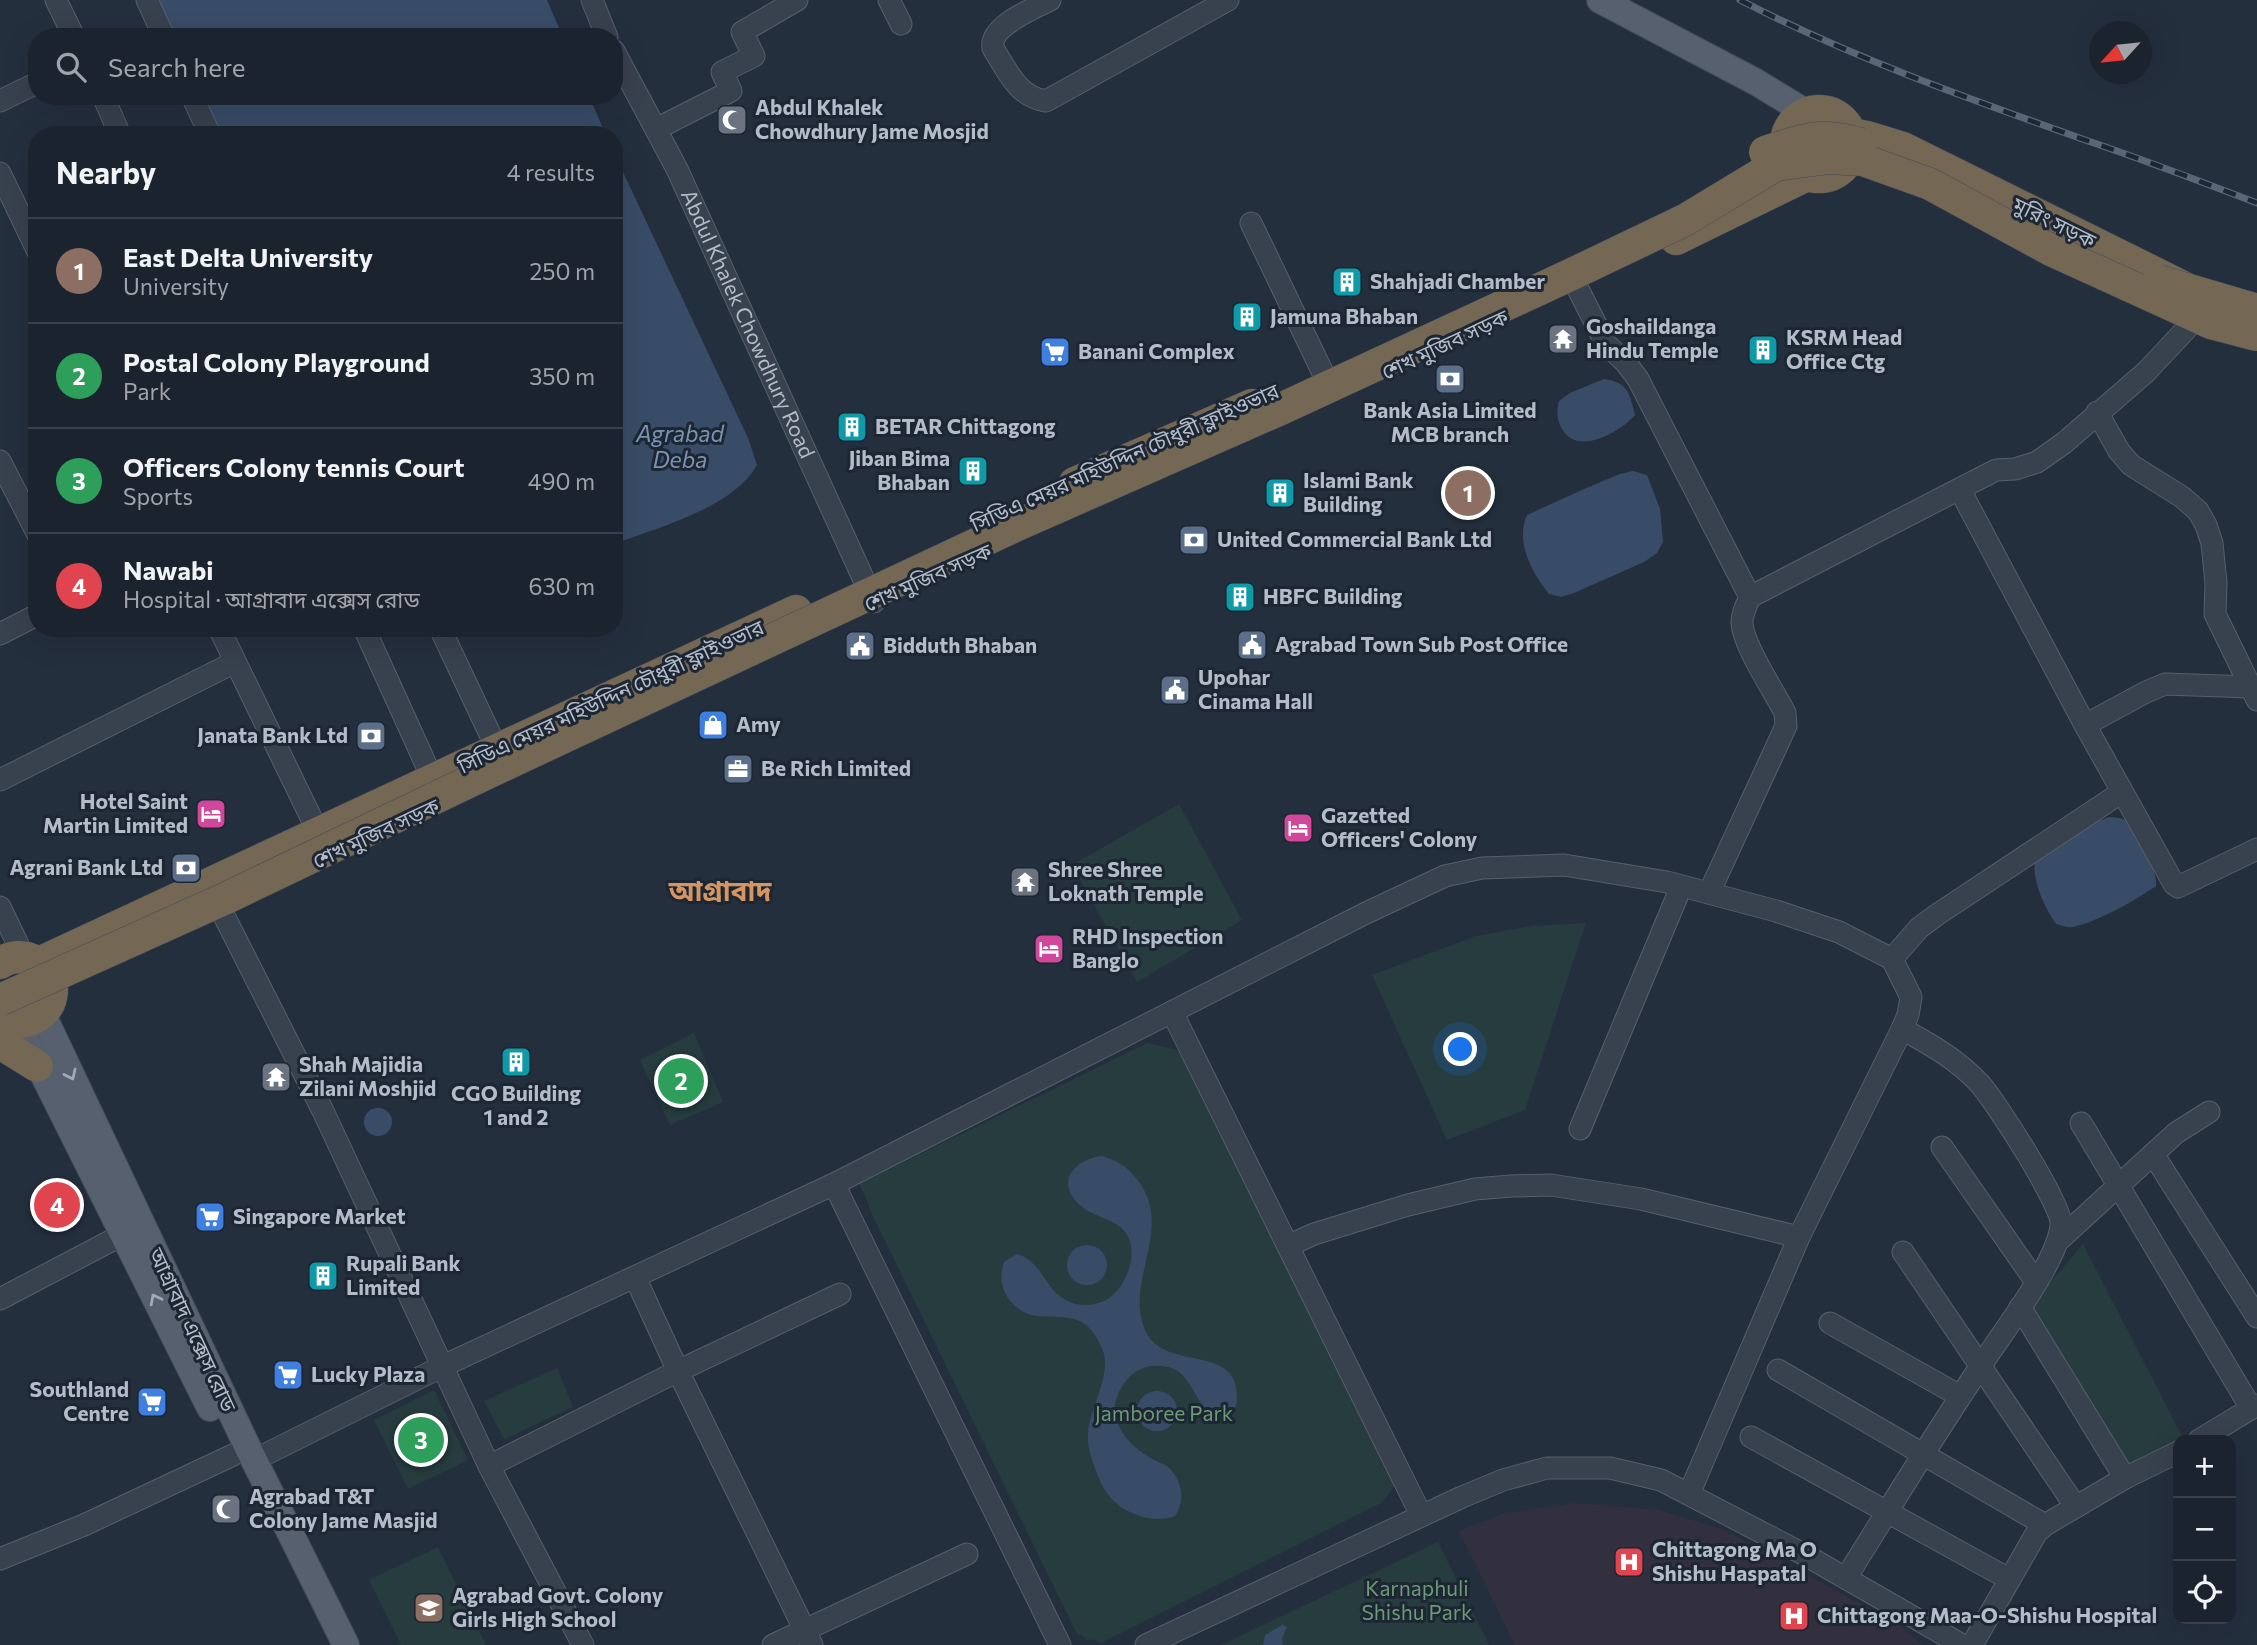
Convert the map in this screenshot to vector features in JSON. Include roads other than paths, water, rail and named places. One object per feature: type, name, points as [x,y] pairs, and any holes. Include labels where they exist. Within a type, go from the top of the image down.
[{"type":"highway","points":[[1816,111],[1835,116],[1843,121],[1850,134],[1852,149],[1843,167],[1826,176],[1807,175],[1792,163],[1786,144],[1792,126],[1807,113],[1816,111]]},
{"type":"highway","name":"মুরিং সড়ক","points":[[1850,134],[1903,148],[2211,302],[2257,317]]},
{"type":"highway","name":"সিডিএ মেয়র মহিউদ্দিন চৌধুরী ফ্লাইওভার","points":[[15,987],[252,862],[525,739],[889,565],[1606,242],[1702,190],[1759,154],[1814,137],[1841,138],[1898,153],[2158,281],[2257,310]]},
{"type":"highway","name":"শেখ মুজিব সড়ক","points":[[15,987],[220,908],[869,591],[1098,472],[1614,242],[1706,197],[1786,144]]},
{"type":"highway","points":[[37,1066],[15,987],[224,899],[1017,525],[1283,408],[1545,286],[1685,220],[1776,165],[1829,158],[1863,160],[1930,184],[2051,250],[2211,323],[2257,335]]},
{"type":"highway","name":"শেখ মুজিব সড়ক","points":[[15,987],[319,834],[497,749],[1576,285],[1807,175]]},
{"type":"main road","points":[[1600,0],[1756,82],[1807,113]]},
{"type":"main road","name":"আগ্রাবাদ এক্সেস রোড","points":[[15,987],[244,1457],[327,1645]]},
{"type":"main road","name":"আগ্রাবাদ এক্সেস রোড","points":[[37,1066],[122,1235],[346,1645]]},
{"type":"street","points":[[55,0],[69,28]]},
{"type":"street","points":[[147,0],[160,28]]},
{"type":"street","points":[[592,0],[603,28]]},
{"type":"street","points":[[656,129],[731,91],[722,72],[754,56],[742,32],[797,0]]},
{"type":"street","points":[[889,0],[901,24]]},
{"type":"street","points":[[1050,0],[1003,26],[992,41],[993,48],[1023,92],[1032,98],[1046,101],[1228,0]]},
{"type":"street","name":"Abdul Khalek Chowdhury Road","points":[[623,68],[656,129],[733,288],[800,444],[869,591]]},
{"type":"street","points":[[0,101],[28,87]]},
{"type":"street","points":[[107,105],[116,126]]},
{"type":"street","points":[[196,105],[206,126]]},
{"type":"street","points":[[0,173],[28,231]]},
{"type":"street","points":[[1251,223],[1323,373]]},
{"type":"street","points":[[1576,285],[1606,344],[1638,379],[1751,597]]},
{"type":"street","points":[[1709,893],[1786,726],[1785,713],[1742,626],[1743,613],[1751,597],[1996,470],[2015,469],[2036,462],[2064,443],[2146,372],[2211,302]]},
{"type":"street","points":[[2085,725],[2165,684],[2252,680],[2215,614],[2216,583],[2212,543],[2198,511],[2182,497],[2131,465],[2119,451],[2097,412]]},
{"type":"street","points":[[0,461],[28,515]]},
{"type":"street","points":[[1960,490],[2085,725],[2174,884],[2178,887],[2257,849]]},
{"type":"street","points":[[0,634],[28,620]]},
{"type":"street","points":[[223,637],[319,834]]},
{"type":"street","points":[[368,637],[433,780]]},
{"type":"street","points":[[444,637],[497,749]]},
{"type":"street","points":[[0,780],[235,662]]},
{"type":"street","points":[[1892,959],[1919,928],[1938,914],[2122,792]]},
{"type":"street","points":[[0,1559],[244,1457],[635,1277],[834,1184],[1366,913],[1445,876],[1482,868],[1564,865],[1667,883],[1776,911],[1839,932],[1892,959],[1911,998],[1902,1029],[1799,1237],[1689,1494]]},
{"type":"street","points":[[1580,1129],[1681,887]]},
{"type":"street","points":[[0,907],[15,987]]},
{"type":"street","points":[[220,908],[323,1111],[489,1466],[583,1645]]},
{"type":"street","points":[[1172,1012],[1421,1516]]},
{"type":"street","points":[[1902,1029],[1958,1063],[1986,1092],[2059,1211],[2062,1222],[2059,1240]]},
{"type":"street","points":[[1846,1578],[1923,1452],[2036,1282],[2059,1240],[2176,1133],[2209,1112]]},
{"type":"street","points":[[2081,1124],[2254,1407],[2207,1435]]},
{"type":"street","points":[[1942,1146],[2036,1282]]},
{"type":"street","points":[[2153,1154],[2257,1317]]},
{"type":"street","points":[[834,1184],[1060,1645]]},
{"type":"street","points":[[1288,1246],[1357,1219],[1475,1189],[1551,1185],[1641,1199],[1799,1237]]},
{"type":"street","points":[[0,1299],[122,1235]]},
{"type":"street","points":[[1903,1252],[2076,1507]]},
{"type":"street","points":[[635,1277],[808,1637]]},
{"type":"street","points":[[489,1466],[678,1371],[840,1294]]},
{"type":"street","points":[[2020,1307],[2125,1478]]},
{"type":"street","points":[[1830,1323],[1960,1396]]},
{"type":"street","points":[[1778,1370],[2045,1525]]},
{"type":"street","points":[[1751,1437],[2009,1579]]},
{"type":"street","points":[[1972,1645],[2037,1532],[2125,1478],[2173,1454]]},
{"type":"street","points":[[1146,1645],[1421,1516],[1503,1480],[1546,1468],[1610,1468],[1661,1480],[1846,1578],[1962,1645]]},
{"type":"street","points":[[773,1645],[808,1637],[967,1554]]},
{"type":"water","points":[[155,0],[547,0],[559,28],[169,28]]},
{"type":"water","points":[[206,105],[593,105],[602,126],[217,126]]},
{"type":"water","name":"Agrabad Deba","points":[[623,172],[748,438],[757,465],[746,480],[731,493],[673,523],[623,541]]},
{"type":"water","points":[[1604,379],[1618,383],[1627,390],[1635,415],[1620,428],[1601,438],[1590,441],[1571,439],[1559,421],[1559,401],[1570,393]]},
{"type":"water","points":[[1633,471],[1647,475],[1660,509],[1663,542],[1657,553],[1644,562],[1574,593],[1561,597],[1549,594],[1527,557],[1523,536],[1527,515],[1620,474]]},
{"type":"water","points":[[2110,817],[2131,824],[2152,864],[2156,886],[2093,921],[2072,927],[2056,924],[2040,893],[2035,876],[2035,860],[2092,823]]},
{"type":"water","points":[[378,1108],[388,1112],[392,1122],[388,1132],[378,1136],[368,1132],[364,1122],[368,1112]]},
{"type":"water","points":[[1101,1156],[1129,1170],[1147,1197],[1151,1235],[1140,1293],[1140,1313],[1146,1332],[1155,1344],[1183,1356],[1214,1363],[1226,1370],[1234,1380],[1236,1404],[1232,1412],[1223,1417],[1209,1413],[1187,1380],[1174,1369],[1164,1366],[1137,1371],[1118,1393],[1115,1415],[1123,1434],[1139,1450],[1168,1467],[1177,1478],[1181,1503],[1175,1516],[1169,1518],[1136,1515],[1115,1502],[1102,1486],[1092,1461],[1088,1440],[1089,1424],[1105,1371],[1102,1348],[1094,1333],[1076,1320],[1026,1313],[1008,1298],[1002,1285],[1004,1262],[1017,1254],[1034,1264],[1057,1294],[1076,1304],[1102,1302],[1121,1286],[1129,1269],[1132,1250],[1126,1233],[1115,1223],[1081,1206],[1069,1189],[1070,1174],[1075,1168]]},
{"type":"water","points":[[1087,1245],[1101,1251],[1107,1265],[1101,1279],[1087,1285],[1073,1279],[1067,1265],[1073,1251]]},
{"type":"water","points":[[1157,1391],[1171,1397],[1177,1411],[1171,1425],[1157,1431],[1143,1425],[1137,1411],[1143,1397]]},
{"type":"water","points":[[1282,1625],[1287,1627],[1282,1639],[1283,1645],[1263,1645],[1265,1635]]},
{"type":"railway","points":[[1740,0],[1825,41],[1913,77],[2257,203]]},
{"type":"place","name":"Abdul Khalek Chowdhury Jame Mosjid","points":[[732,120]]},
{"type":"place","name":"Shahjadi Chamber","points":[[1347,282]]},
{"type":"place","name":"Jamuna Bhaban","points":[[1247,317]]},
{"type":"place","name":"Goshaildanga Hindu Temple","points":[[1563,339]]},
{"type":"place","name":"KSRM Head Office Ctg","points":[[1763,350]]},
{"type":"place","name":"Banani Complex","points":[[1055,352]]},
{"type":"place","name":"Bank Asia Limited MCB branch","points":[[1450,379]]},
{"type":"place","name":"BETAR Chittagong","points":[[852,427]]},
{"type":"place","name":"Jiban Bima Bhaban","points":[[973,471]]},
{"type":"place","name":"Islami Bank Building","points":[[1280,493]]},
{"type":"place","name":"East Delta University","points":[[1468,493]]},
{"type":"place","name":"United Commercial Bank Ltd","points":[[1194,540]]},
{"type":"place","name":"HBFC Building","points":[[1240,597]]},
{"type":"place","name":"Agrabad Town Sub Post Office","points":[[1252,645]]},
{"type":"place","name":"Bidduth Bhaban","points":[[860,646]]},
{"type":"place","name":"Upohar Cinama Hall","points":[[1175,690]]},
{"type":"place","name":"Amy","points":[[713,725]]},
{"type":"place","name":"Janata Bank Ltd","points":[[371,736]]},
{"type":"place","name":"Be Rich Limited","points":[[738,769]]},
{"type":"place","name":"Hotel Saint Martin Limited","points":[[211,814]]},
{"type":"place","name":"Gazetted Officers' Colony","points":[[1298,828]]},
{"type":"place","name":"Agrani Bank Ltd","points":[[186,868]]},
{"type":"place","name":"Shree Shree Loknath Temple","points":[[1025,882]]},
{"type":"place","name":"RHD Inspection Banglo","points":[[1049,949]]},
{"type":"place","name":"CGO Building 1 and 2","points":[[516,1062]]},
{"type":"place","name":"Shah Majidia Zilani Moshjid","points":[[276,1077]]},
{"type":"place","name":"Postal Colony Playground","points":[[681,1081]]},
{"type":"place","name":"Nawabi","points":[[57,1205]]},
{"type":"place","name":"Singapore Market","points":[[210,1217]]},
{"type":"place","name":"Rupali Bank Limited","points":[[323,1276]]},
{"type":"place","name":"Lucky Plaza","points":[[288,1375]]},
{"type":"place","name":"Southland Centre","points":[[152,1402]]},
{"type":"place","name":"Officers Colony tennis Court","points":[[421,1440]]},
{"type":"place","name":"Agrabad T&T Colony Jame Masjid","points":[[226,1509]]},
{"type":"place","name":"Chittagong Ma O Shishu Haspatal","points":[[1629,1562]]},
{"type":"place","name":"Agrabad Govt. Colony Girls High School","points":[[429,1608]]},
{"type":"place","name":"Chittagong Maa-O-Shishu Hospital","points":[[1794,1616]]},
{"type":"district","name":"আগ্রাবাদ","points":[[720,891]]},
{"type":"park label","name":"Jamboree Park","points":[[1164,1414]]},
{"type":"park label","name":"Karnaphuli Shishu Park","points":[[1417,1601]]}]
